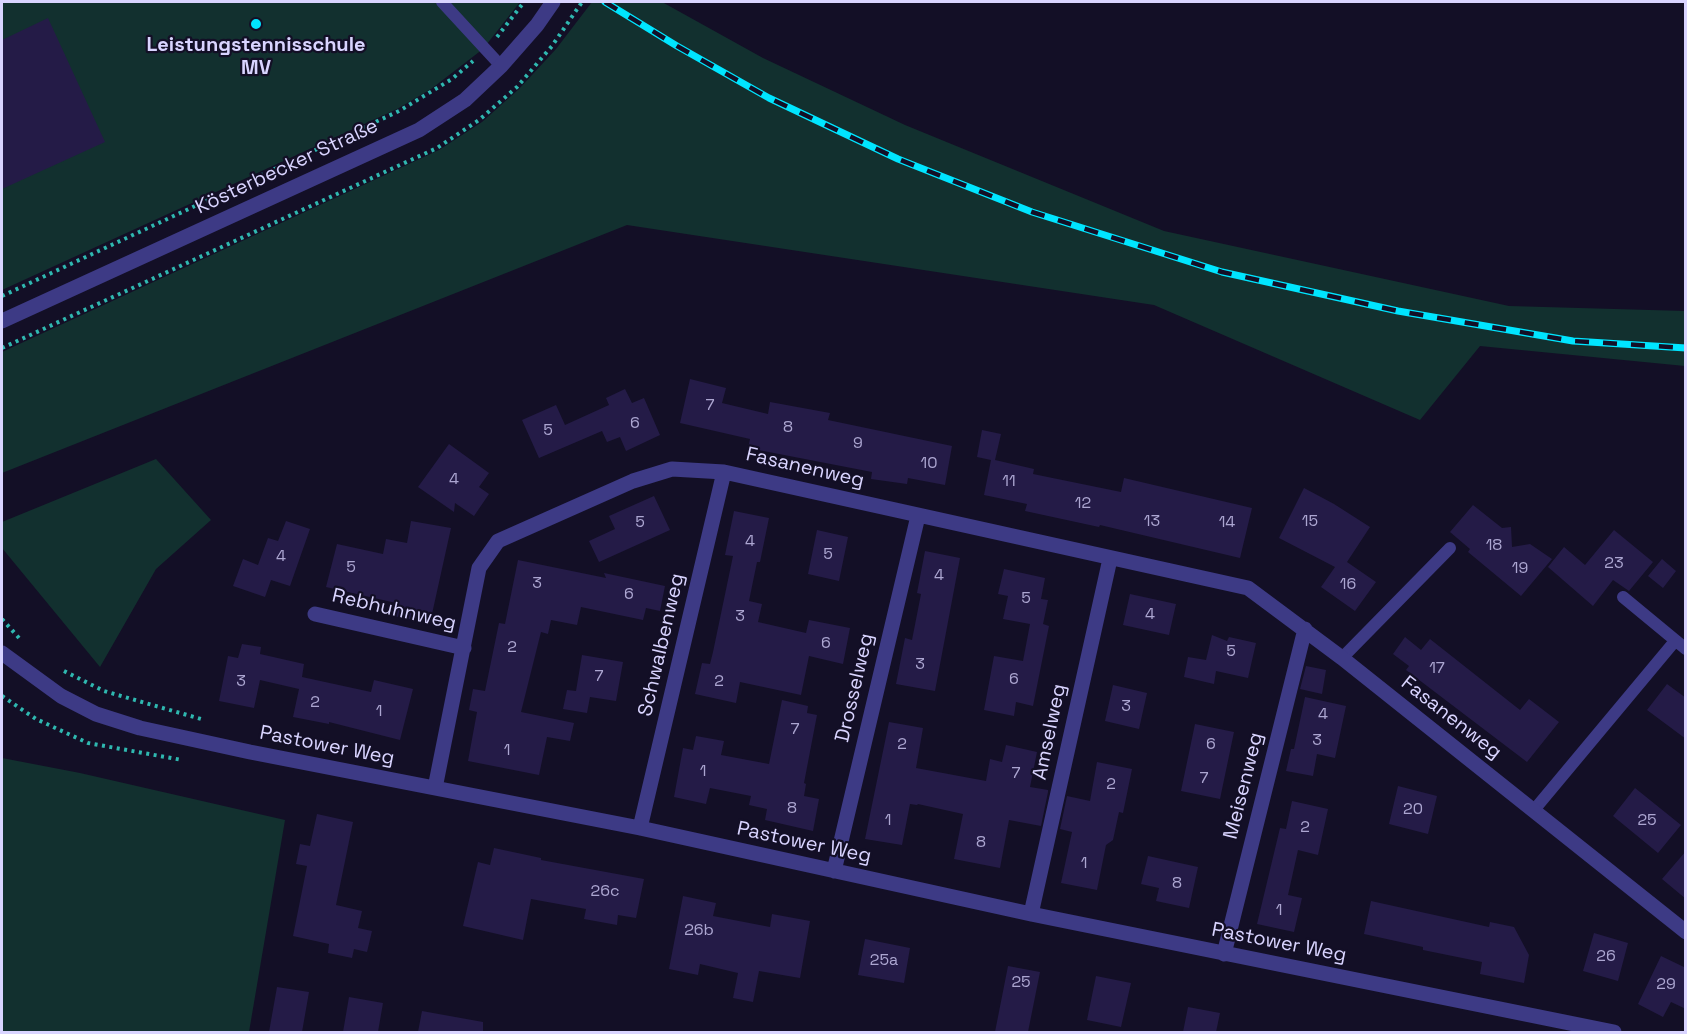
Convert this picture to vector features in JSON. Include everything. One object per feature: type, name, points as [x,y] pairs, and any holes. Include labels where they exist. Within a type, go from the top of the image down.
[{"type":"street","name":"Kösterbecker Straße","points":[[2,321],[419,130],[465,100],[501,66],[537,25],[553,2]]},
{"type":"street","name":"Fasanenweg","points":[[435,788],[479,568],[498,542],[633,481],[672,469],[724,472],[1248,588],[1342,658],[1686,932]]},
{"type":"street","name":"Schwalbenweg","points":[[640,828],[724,472]]},
{"type":"street","name":"Drosselweg","points":[[834,871],[918,516]]},
{"type":"street","name":"Amselweg","points":[[1031,914],[1110,559]]},
{"type":"street","name":"Rebhuhnweg","points":[[315,614],[464,648]]},
{"type":"street","name":"Meisenweg","points":[[1224,954],[1305,629]]},
{"type":"street","name":"Pastower Weg","points":[[2,653],[61,696],[96,714],[140,728],[250,752],[640,828],[1031,914],[1614,1032]]},
{"type":"lane","points":[[442,2],[501,66]]},
{"type":"lane","points":[[1342,658],[1449,548]]},
{"type":"lane","points":[[1623,597],[1686,649]]},
{"type":"lane","points":[[1534,810],[1675,641]]},
{"type":"path","points":[[2,297],[399,111],[452,79],[487,50],[524,2]]},
{"type":"path","points":[[2,619],[26,643]]},
{"type":"path","points":[[60,670],[104,691],[211,722]]},
{"type":"green space","points":[[2,2],[520,2],[483,49],[431,89],[397,109],[2,290]]},
{"type":"green space","points":[[592,2],[662,2],[763,58],[905,125],[1164,231],[1509,306],[1685,311],[1685,366],[1480,346],[1420,420],[1154,305],[627,225],[2,473],[2,352],[439,150],[482,122],[519,89],[556,49]]},
{"type":"green space","points":[[156,459],[211,520],[156,569],[100,667],[2,548],[2,522]]},
{"type":"green space","points":[[2,758],[80,773],[285,820],[249,1032],[2,1032]]},
{"type":"building","points":[[48,18],[105,142],[2,189],[2,40]]},
{"type":"building","points":[[690,379],[726,388],[722,403],[768,414],[770,402],[830,413],[828,420],[952,446],[945,485],[908,478],[907,484],[871,479],[872,472],[748,448],[750,439],[680,423]]},
{"type":"building","points":[[625,389],[632,403],[644,398],[660,435],[626,451],[620,437],[607,442],[602,431],[539,458],[522,420],[556,405],[565,425],[609,405],[606,398]]},
{"type":"building","points":[[982,430],[1001,434],[995,460],[1034,469],[1033,474],[1121,492],[1124,478],[1252,508],[1240,558],[1100,525],[1099,527],[1025,511],[1027,504],[984,495],[991,460],[977,457]]},
{"type":"building","points":[[449,444],[489,473],[479,487],[489,494],[474,516],[455,503],[454,512],[418,487]]},
{"type":"building","points":[[1304,488],[1370,527],[1347,562],[1376,582],[1355,611],[1321,587],[1335,567],[1279,538]]},
{"type":"building","points":[[654,496],[670,530],[599,562],[589,541],[615,529],[609,516]]},
{"type":"building","points":[[1473,505],[1502,528],[1511,527],[1512,547],[1530,544],[1552,559],[1521,596],[1468,552],[1470,549],[1450,532]]},
{"type":"building","points":[[734,511],[769,518],[749,601],[762,604],[758,622],[806,633],[809,620],[850,628],[843,664],[809,656],[801,695],[740,682],[736,703],[695,694],[702,663],[710,664],[713,652],[733,556],[725,555]]},
{"type":"building","points":[[286,521],[310,529],[290,586],[271,580],[265,597],[233,586],[243,559],[258,565],[268,538],[278,541]]},
{"type":"building","points":[[411,521],[451,528],[430,623],[393,616],[396,603],[326,587],[337,544],[383,554],[386,539],[407,543]]},
{"type":"building","points":[[817,530],[848,537],[839,581],[808,574]]},
{"type":"building","points":[[1614,530],[1653,562],[1629,591],[1613,580],[1593,606],[1548,567],[1564,547],[1585,565]]},
{"type":"building","points":[[925,551],[960,558],[935,691],[896,684],[905,638],[912,640],[921,594],[917,593]]},
{"type":"building","points":[[1662,559],[1676,571],[1663,588],[1648,576]]},
{"type":"building","points":[[518,560],[606,578],[604,573],[665,586],[660,611],[646,608],[643,620],[581,607],[577,625],[551,620],[548,634],[541,632],[521,712],[574,723],[570,741],[547,737],[539,775],[468,761],[477,712],[469,710],[473,689],[485,691],[499,623],[505,624]]},
{"type":"building","points":[[1004,569],[1045,578],[1041,599],[1048,600],[1043,624],[1049,626],[1033,706],[1016,702],[1014,716],[984,710],[994,656],[1023,661],[1030,624],[1003,619],[1008,596],[998,594]]},
{"type":"building","points":[[1130,594],[1176,604],[1169,635],[1123,625]]},
{"type":"building","points":[[1212,635],[1227,641],[1229,637],[1256,643],[1248,678],[1216,671],[1214,684],[1184,677],[1188,657],[1206,660]]},
{"type":"building","points":[[1405,637],[1421,650],[1430,639],[1520,710],[1529,699],[1559,722],[1527,762],[1406,670],[1409,666],[1393,654]]},
{"type":"building","points":[[242,644],[261,647],[260,654],[304,664],[302,677],[371,692],[374,680],[413,689],[400,740],[329,722],[329,724],[293,717],[299,689],[260,680],[254,708],[219,701],[228,656],[238,658]]},
{"type":"building","points":[[582,655],[623,662],[616,701],[590,697],[587,713],[563,709],[567,690],[576,691]]},
{"type":"building","points":[[1306,666],[1326,670],[1322,694],[1300,689]]},
{"type":"building","points":[[1667,684],[1686,698],[1686,739],[1647,710]]},
{"type":"building","points":[[1113,685],[1147,693],[1139,729],[1105,721]]},
{"type":"building","points":[[1305,697],[1346,706],[1335,758],[1317,754],[1313,776],[1286,771],[1291,749],[1294,749]]},
{"type":"building","points":[[782,700],[808,706],[807,713],[817,715],[804,783],[806,784],[804,796],[819,799],[813,831],[765,820],[767,809],[749,805],[751,796],[710,788],[706,804],[674,797],[683,748],[693,750],[696,736],[724,741],[721,755],[769,764]]},
{"type":"building","points":[[889,722],[923,728],[916,768],[986,781],[990,759],[1002,762],[1006,745],[1037,752],[1030,787],[1048,790],[1041,826],[1009,820],[1000,868],[954,859],[963,814],[918,804],[910,804],[902,845],[865,839]]},
{"type":"building","points":[[1195,724],[1234,732],[1220,799],[1181,791]]},
{"type":"building","points":[[1097,762],[1132,769],[1123,813],[1119,812],[1113,840],[1106,845],[1097,890],[1061,883],[1072,832],[1060,829],[1067,796],[1090,801]]},
{"type":"building","points":[[1398,786],[1437,796],[1428,834],[1389,824]]},
{"type":"building","points":[[1635,788],[1681,825],[1658,853],[1613,816]]},
{"type":"building","points":[[1292,801],[1328,809],[1318,855],[1298,850],[1288,895],[1302,898],[1294,932],[1257,924],[1280,828],[1286,829]]},
{"type":"building","points":[[317,814],[353,822],[336,905],[362,911],[358,928],[372,931],[367,952],[354,949],[352,958],[328,953],[329,944],[293,936],[307,866],[296,864],[300,844],[310,846]]},
{"type":"building","points":[[494,848],[541,858],[541,860],[644,879],[636,918],[618,915],[617,925],[584,919],[586,909],[531,899],[523,940],[463,926],[478,862],[490,865]]},
{"type":"building","points":[[1686,851],[1686,899],[1662,879]]},
{"type":"building","points":[[1148,856],[1198,867],[1189,908],[1156,901],[1159,888],[1141,884]]},
{"type":"building","points":[[683,896],[716,903],[713,916],[770,927],[772,914],[810,921],[800,978],[759,971],[753,1002],[733,998],[738,973],[700,964],[698,975],[669,969]]},
{"type":"building","points":[[1371,901],[1489,927],[1490,922],[1514,927],[1529,955],[1524,983],[1480,974],[1482,962],[1423,950],[1423,947],[1364,934]]},
{"type":"building","points":[[1594,933],[1628,943],[1618,981],[1583,971]]},
{"type":"building","points":[[865,939],[910,948],[904,983],[858,975]]},
{"type":"building","points":[[1661,956],[1686,968],[1686,1009],[1671,1002],[1663,1017],[1638,1004]]},
{"type":"building","points":[[1008,966],[1040,972],[1028,1032],[995,1032]]},
{"type":"building","points":[[1096,976],[1131,983],[1121,1027],[1087,1020]]},
{"type":"building","points":[[277,987],[309,992],[302,1032],[269,1032]]},
{"type":"building","points":[[349,997],[383,1003],[378,1032],[343,1032]]},
{"type":"building","points":[[1188,1007],[1220,1013],[1216,1032],[1183,1032]]},
{"type":"building","points":[[422,1011],[483,1022],[483,1032],[418,1032]]},
{"type":"railway","points":[[605,2],[769,98],[898,159],[1032,212],[1222,272],[1398,311],[1573,341],[1686,348]]},
{"type":"place","name":"Leistungstennisschule MV","points":[[256,24]]}]
